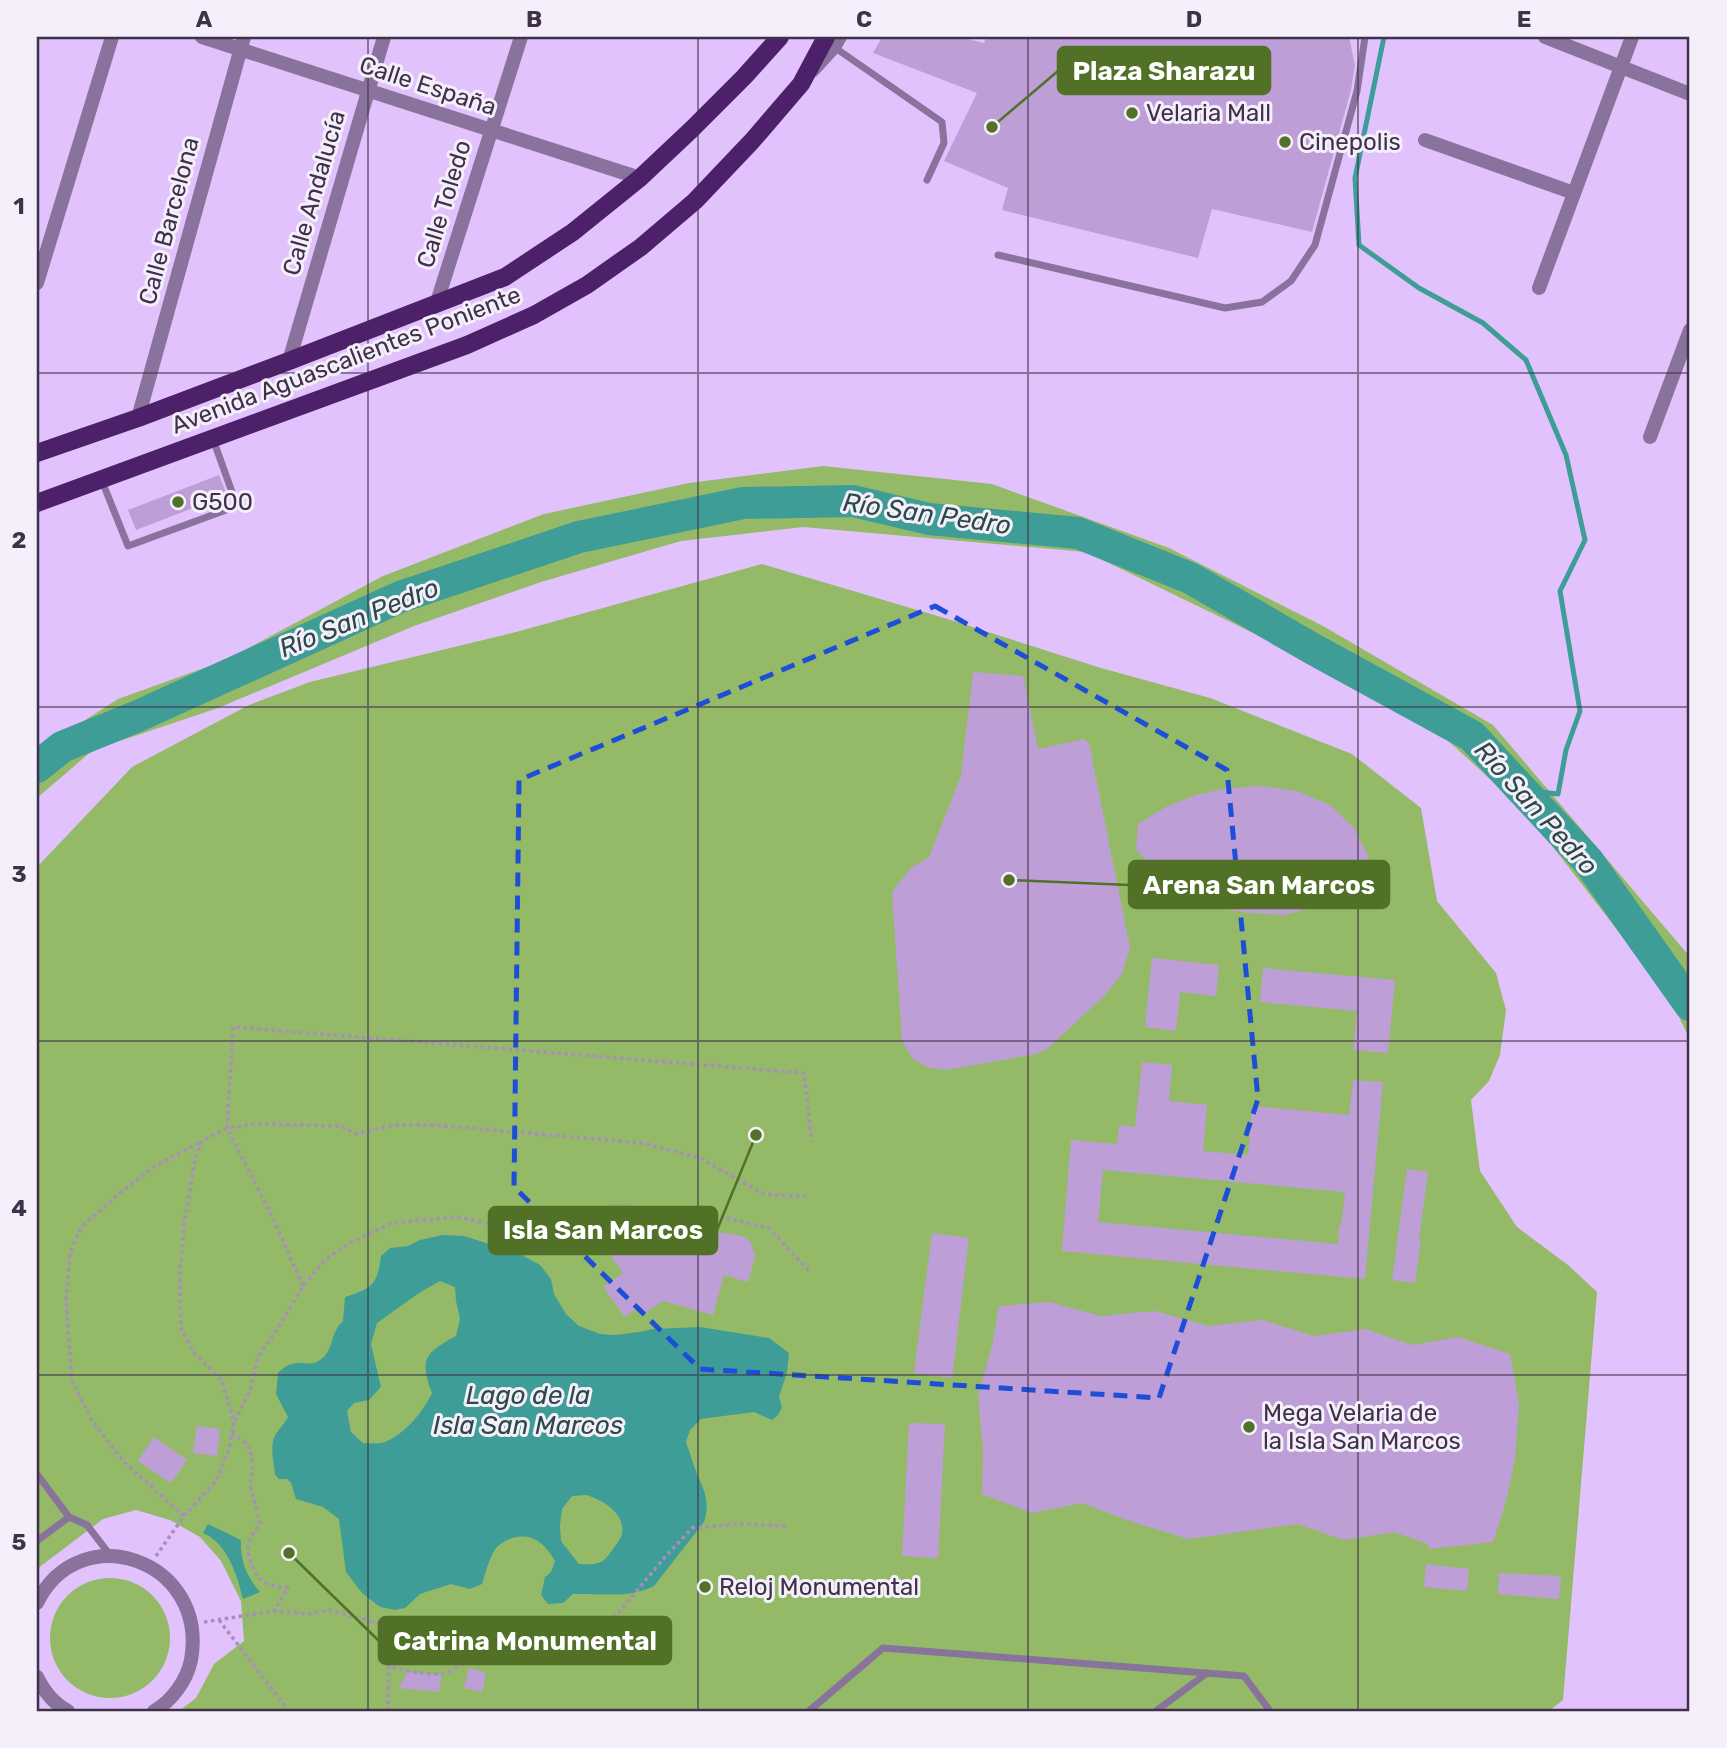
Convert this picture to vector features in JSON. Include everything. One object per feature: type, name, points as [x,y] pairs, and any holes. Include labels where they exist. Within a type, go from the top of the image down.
[{"type":"main road","name":"Avenida Aguascalientes Poniente","points":[[37,453],[289,362],[505,277],[573,232],[640,178],[744,77],[780,37]]},
{"type":"main road","name":"Avenida Aguascalientes Poniente","points":[[37,503],[467,345],[534,315],[587,285],[641,247],[695,201],[752,141],[834,40]]},
{"type":"street","points":[[37,283],[112,37]]},
{"type":"street","name":"Calle España","points":[[202,37],[242,43],[368,90],[640,178]]},
{"type":"street","name":"Calle Andalucía","points":[[289,362],[384,37]]},
{"type":"street","name":"Calle Toledo","points":[[436,305],[521,37]]},
{"type":"street","points":[[1545,37],[1690,94]]},
{"type":"street","points":[[1539,288],[1632,37]]},
{"type":"street","name":"Calle Barcelona","points":[[138,418],[242,43]]},
{"type":"street","points":[[1425,140],[1574,193]]},
{"type":"street","points":[[1650,437],[1690,330]]},
{"type":"street","points":[[37,1603],[42,1592],[61,1573],[84,1560],[110,1556],[136,1560],[160,1572],[179,1591],[190,1615],[194,1642],[190,1668],[171,1706],[154,1711]]},
{"type":"street","points":[[37,1677],[43,1689],[60,1707],[68,1711]]},
{"type":"lane","points":[[998,255],[1225,308],[1262,302],[1291,281],[1315,245],[1357,91],[1364,37]]},
{"type":"lane","points":[[834,40],[942,122],[944,143],[927,180]]},
{"type":"lane","points":[[102,480],[128,546],[237,506],[213,439]]},
{"type":"lane","points":[[37,1474],[69,1517],[87,1525],[110,1556]]},
{"type":"lane","points":[[37,1541],[69,1517]]},
{"type":"lane","points":[[809,1711],[883,1648],[1244,1675],[1270,1711]]},
{"type":"lane","points":[[1156,1711],[1207,1673]]},
{"type":"path","points":[[303,1286],[269,1210],[227,1128],[233,1027],[804,1073],[812,1141]]},
{"type":"path","points":[[184,1516],[123,1461],[91,1419],[72,1381],[66,1301],[70,1253],[81,1227],[121,1192],[155,1166],[227,1128],[258,1124],[340,1126],[357,1134],[394,1125],[433,1125],[643,1143],[700,1158],[764,1194],[809,1197]]},
{"type":"path","points":[[202,1141],[195,1160],[184,1225],[180,1274],[181,1329],[195,1354],[222,1380],[234,1423]]},
{"type":"path","points":[[149,1567],[184,1516],[216,1481],[229,1449],[234,1423],[251,1388],[258,1357],[303,1286],[326,1259],[348,1244],[392,1223],[459,1217],[494,1225],[539,1223],[617,1206],[709,1214],[769,1228],[811,1273]]},
{"type":"path","points":[[232,1433],[249,1445],[253,1466],[250,1485],[260,1523],[250,1539],[248,1551],[253,1569],[262,1581],[274,1587],[288,1588],[274,1611]]},
{"type":"path","points":[[192,1625],[274,1611],[308,1614],[329,1610],[395,1630],[420,1629],[475,1620],[524,1621],[557,1634],[575,1626],[603,1625],[620,1612],[664,1557],[692,1528],[739,1524],[787,1526]]},
{"type":"path","points":[[219,1620],[289,1711]]},
{"type":"path","points":[[388,1711],[389,1666],[441,1674],[466,1662],[470,1639],[459,1623]]},
{"type":"highlighted area","points":[[935,606],[1227,770],[1258,1099],[1159,1398],[700,1369],[514,1187],[519,780]]},
{"type":"shaded area","points":[[823,466],[992,484],[1169,548],[1323,626],[1493,725],[1690,957],[1690,1040],[1670,998],[1525,811],[1422,717],[1086,552],[803,527],[681,541],[541,582],[414,626],[218,708],[93,750],[37,798],[37,751],[118,699],[226,660],[383,576],[544,514],[689,483]]},
{"type":"shaded area","points":[[762,564],[1101,668],[1210,698],[1352,754],[1421,808],[1437,901],[1496,973],[1506,1010],[1500,1055],[1489,1081],[1471,1100],[1480,1171],[1517,1227],[1568,1265],[1597,1292],[1563,1700],[1549,1711],[179,1711],[196,1698],[214,1664],[244,1641],[241,1601],[221,1561],[200,1537],[170,1520],[136,1510],[103,1519],[37,1569],[37,867],[132,767],[249,705],[310,682],[516,632]]},
{"type":"shaded area","points":[[110,1578],[133,1582],[153,1595],[166,1615],[170,1638],[166,1661],[153,1681],[133,1694],[110,1698],[87,1694],[67,1681],[54,1661],[50,1638],[54,1615],[67,1595],[87,1582]]},
{"type":"water","name":"Lago de la Isla San Marcos","points":[[443,1235],[464,1236],[520,1254],[540,1265],[551,1279],[554,1294],[566,1314],[579,1326],[600,1334],[700,1327],[769,1338],[789,1353],[787,1372],[779,1397],[782,1407],[772,1420],[754,1412],[701,1419],[690,1430],[686,1442],[704,1492],[706,1515],[704,1522],[654,1586],[624,1594],[573,1594],[563,1603],[548,1604],[541,1595],[545,1577],[551,1572],[555,1561],[542,1544],[531,1538],[518,1537],[507,1540],[496,1548],[482,1584],[470,1589],[451,1584],[420,1594],[405,1608],[395,1610],[380,1607],[362,1593],[346,1572],[339,1519],[323,1507],[296,1499],[291,1483],[275,1475],[273,1442],[288,1417],[276,1394],[278,1373],[291,1364],[310,1364],[320,1360],[343,1321],[345,1297],[372,1284],[381,1256],[390,1248],[408,1246],[420,1240]],"holes":[[[440,1281],[455,1287],[460,1319],[456,1336],[437,1347],[428,1358],[426,1372],[432,1393],[418,1415],[400,1433],[385,1442],[363,1443],[351,1432],[347,1411],[354,1403],[369,1400],[381,1387],[371,1344],[377,1323]],[[586,1495],[603,1502],[618,1515],[622,1535],[601,1562],[579,1564],[561,1541],[560,1526],[562,1509],[572,1496]]]},
{"type":"water","points":[[208,1524],[241,1540],[245,1568],[260,1592],[243,1599],[225,1552],[203,1533]]},
{"type":"building","points":[[882,37],[959,37],[984,43],[986,37],[1349,37],[1355,65],[1351,90],[1312,232],[1212,209],[1198,258],[1002,210],[1008,188],[944,161],[977,93],[873,53]]},
{"type":"building","name":"G500","points":[[219,475],[227,495],[136,530],[128,510]]},
{"type":"building","points":[[973,672],[1023,676],[1038,749],[1084,739],[1089,743],[1130,948],[1122,974],[1105,995],[1047,1049],[1036,1054],[946,1070],[929,1068],[912,1058],[902,1041],[892,892],[911,868],[929,857],[961,776]]},
{"type":"building","points":[[1261,786],[1297,791],[1330,805],[1354,828],[1369,858],[1348,888],[1323,905],[1284,915],[1246,913],[1212,906],[1182,893],[1156,872],[1136,849],[1138,824],[1166,807],[1196,795],[1228,788]]},
{"type":"building","points":[[1152,958],[1219,965],[1216,996],[1180,992],[1176,1031],[1145,1027]]},
{"type":"building","points":[[1263,968],[1395,980],[1388,1053],[1353,1050],[1357,1011],[1260,1002]]},
{"type":"building","points":[[1142,1062],[1172,1065],[1169,1101],[1207,1105],[1203,1151],[1248,1155],[1252,1106],[1349,1115],[1353,1080],[1383,1082],[1365,1279],[1062,1251],[1071,1140],[1117,1144],[1119,1125],[1135,1127]],"holes":[[[1103,1170],[1345,1192],[1338,1244],[1098,1222]]]},
{"type":"building","points":[[1407,1169],[1428,1172],[1415,1283],[1392,1280]]},
{"type":"building","points":[[645,1227],[713,1238],[713,1233],[742,1236],[750,1241],[755,1256],[748,1282],[724,1275],[713,1315],[663,1301],[644,1314],[638,1307],[625,1317],[603,1287],[623,1273],[609,1254]]},
{"type":"building","points":[[932,1233],[969,1238],[952,1378],[914,1373]]},
{"type":"building","name":"Mega Velaria de la Isla San Marcos","points":[[1049,1302],[1101,1316],[1155,1311],[1209,1326],[1262,1320],[1314,1336],[1366,1329],[1412,1345],[1458,1337],[1510,1354],[1519,1404],[1515,1459],[1505,1505],[1493,1542],[1428,1549],[1428,1544],[1394,1532],[1344,1540],[1298,1524],[1188,1539],[1082,1503],[1032,1513],[982,1494],[983,1450],[978,1396],[992,1346],[999,1306]]},
{"type":"building","points":[[909,1423],[945,1424],[938,1558],[902,1556]]},
{"type":"building","points":[[197,1426],[220,1429],[217,1456],[193,1453]]},
{"type":"building","points":[[154,1437],[187,1460],[171,1483],[138,1461]]},
{"type":"building","points":[[1426,1564],[1469,1569],[1467,1591],[1424,1587]]},
{"type":"building","points":[[1499,1573],[1561,1576],[1559,1599],[1498,1594]]},
{"type":"building","points":[[469,1668],[486,1673],[482,1692],[464,1688]]},
{"type":"building","points":[[407,1672],[441,1675],[439,1692],[399,1688]]},
{"type":"waterway","points":[[1384,37],[1355,178],[1359,245],[1419,288],[1483,323],[1526,360],[1566,455],[1585,540],[1560,591],[1580,711],[1566,750],[1558,794],[1523,790]]},
{"type":"waterway","name":"Río San Pedro","points":[[37,767],[62,747],[138,716],[400,597],[579,537],[743,503],[853,501],[929,519],[1078,533],[1190,578],[1472,736],[1588,861],[1690,1005]]},
{"type":"place","name":"Velaria Mall","points":[[1132,113]]},
{"type":"place","name":"Plaza Sharazu","points":[[992,127]]},
{"type":"place","name":"Cinepolis","points":[[1285,142]]},
{"type":"place","name":"G500","points":[[178,502]]},
{"type":"place","name":"Arena San Marcos","points":[[1009,880]]},
{"type":"place","name":"Isla San Marcos","points":[[756,1135]]},
{"type":"place","name":"Mega Velaria de la Isla San Marcos","points":[[1249,1427]]},
{"type":"place","name":"Catrina Monumental","points":[[289,1553]]},
{"type":"place","name":"Reloj Monumental","points":[[705,1587]]}]
